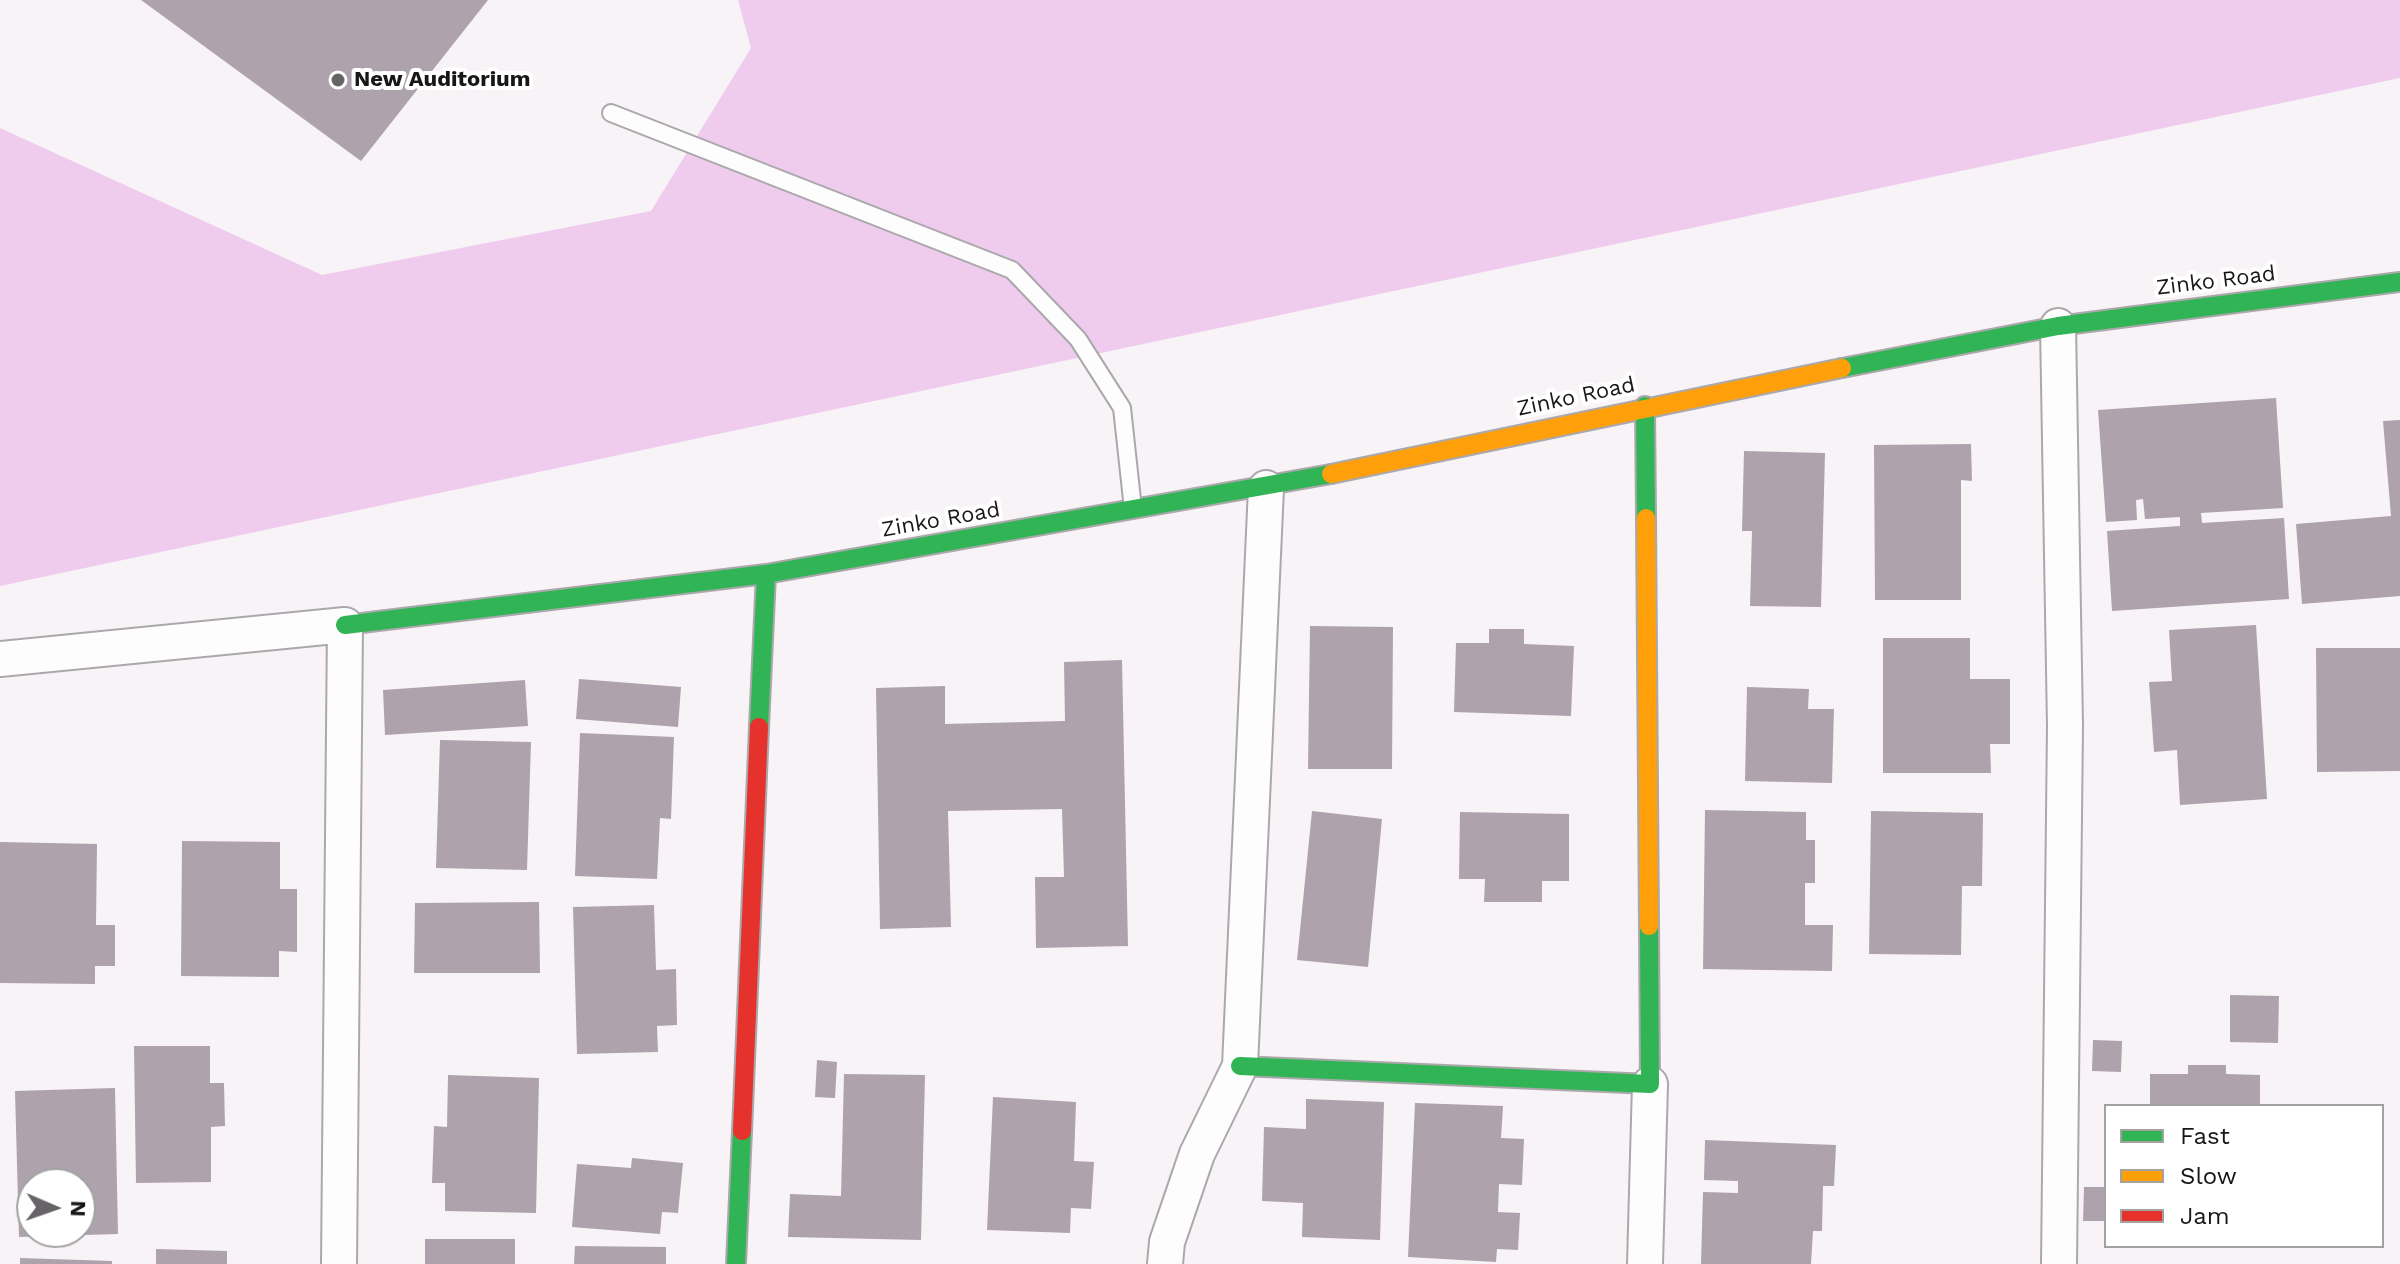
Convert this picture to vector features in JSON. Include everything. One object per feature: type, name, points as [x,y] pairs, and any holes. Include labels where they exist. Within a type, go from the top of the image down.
[{"type":"street","name":"Zinko Road","points":[[345,625],[766,574],[1266,488],[1645,406],[2058,326],[2400,282]]},
{"type":"street","points":[[2058,326],[2065,726],[2059,1264]]},
{"type":"street","points":[[1645,406],[1650,1084],[1645,1264]]},
{"type":"street","points":[[1165,1264],[1167,1242],[1197,1154],[1240,1066],[1266,488]]},
{"type":"street","points":[[736,1264],[766,574]]},
{"type":"street","points":[[0,659],[345,625],[339,1264]]},
{"type":"street","points":[[1240,1066],[1650,1084]]},
{"type":"lane","points":[[611,113],[1012,270],[1078,339],[1122,408],[1133,511]]},
{"type":"shaded area","points":[[738,0],[2400,0],[2400,78],[0,586],[0,128],[322,275],[651,211],[751,48]]},
{"type":"building","name":"New Auditorium","points":[[141,0],[488,0],[361,161]]},
{"type":"building","points":[[2276,398],[2283,508],[2201,513],[2202,523],[2284,518],[2289,599],[2112,611],[2107,531],[2180,526],[2180,517],[2145,519],[2143,499],[2136,500],[2137,520],[2106,522],[2098,410]]},
{"type":"building","points":[[2400,420],[2400,596],[2302,604],[2296,524],[2391,516],[2383,421]]},
{"type":"building","points":[[1971,444],[1972,481],[1961,480],[1961,600],[1875,600],[1874,445]]},
{"type":"building","points":[[1744,451],[1825,453],[1821,607],[1750,606],[1752,531],[1742,531]]},
{"type":"building","points":[[2256,625],[2267,799],[2180,805],[2177,750],[2154,752],[2149,682],[2172,681],[2169,630]]},
{"type":"building","points":[[1310,626],[1393,627],[1392,769],[1308,769]]},
{"type":"building","points":[[1489,629],[1524,629],[1524,644],[1574,646],[1571,716],[1454,712],[1456,643],[1489,643]]},
{"type":"building","points":[[1883,638],[1970,638],[1970,679],[2010,679],[2010,744],[1990,744],[1991,773],[1883,773]]},
{"type":"building","points":[[2316,648],[2400,648],[2400,771],[2317,772]]},
{"type":"building","points":[[1122,660],[1128,946],[1036,948],[1035,877],[1064,877],[1062,809],[948,811],[951,927],[880,929],[876,688],[945,686],[945,724],[1065,721],[1064,662]]},
{"type":"building","points":[[579,679],[681,687],[678,727],[576,719]]},
{"type":"building","points":[[525,680],[528,726],[385,735],[383,690]]},
{"type":"building","points":[[1747,687],[1809,689],[1808,709],[1834,709],[1832,783],[1745,781]]},
{"type":"building","points":[[580,733],[674,737],[671,819],[660,818],[657,879],[575,876]]},
{"type":"building","points":[[440,740],[531,742],[527,870],[436,868]]},
{"type":"building","points":[[1705,810],[1806,812],[1806,840],[1815,840],[1815,883],[1805,883],[1805,925],[1833,925],[1832,971],[1703,969]]},
{"type":"building","points":[[1312,811],[1382,819],[1368,967],[1297,960]]},
{"type":"building","points":[[1871,811],[1983,813],[1982,886],[1962,886],[1961,955],[1869,954]]},
{"type":"building","points":[[1460,812],[1569,814],[1569,881],[1542,881],[1542,902],[1484,902],[1485,879],[1459,879]]},
{"type":"building","points":[[182,841],[280,842],[280,889],[297,889],[297,952],[279,951],[279,977],[181,976]]},
{"type":"building","points":[[0,842],[97,844],[96,925],[115,925],[115,966],[95,966],[95,984],[0,983]]},
{"type":"building","points":[[539,902],[540,973],[414,973],[415,903]]},
{"type":"building","points":[[654,905],[656,970],[676,969],[677,1025],[657,1026],[658,1052],[577,1054],[573,907]]},
{"type":"building","points":[[2230,995],[2279,996],[2278,1043],[2230,1042]]},
{"type":"building","points":[[2093,1040],[2122,1041],[2121,1072],[2092,1071]]},
{"type":"building","points":[[134,1046],[210,1046],[210,1083],[224,1083],[225,1126],[211,1127],[211,1182],[136,1183]]},
{"type":"building","points":[[817,1060],[837,1062],[835,1098],[815,1097]]},
{"type":"building","points":[[2188,1065],[2226,1065],[2226,1074],[2260,1075],[2260,1104],[2150,1104],[2150,1074],[2188,1074]]},
{"type":"building","points":[[844,1074],[925,1075],[921,1240],[788,1237],[790,1194],[841,1196]]},
{"type":"building","points":[[448,1075],[539,1078],[536,1213],[445,1211],[445,1183],[432,1183],[434,1126],[447,1127]]},
{"type":"building","points":[[115,1088],[118,1234],[96,1235],[96,1168],[17,1168],[15,1091]]},
{"type":"building","points":[[993,1097],[1076,1102],[1074,1161],[1094,1162],[1091,1209],[1071,1208],[1070,1233],[987,1230]]},
{"type":"building","points":[[1306,1099],[1384,1102],[1380,1240],[1302,1237],[1303,1203],[1262,1201],[1264,1127],[1306,1129]]},
{"type":"building","points":[[1415,1103],[1503,1106],[1501,1138],[1524,1139],[1522,1185],[1499,1184],[1498,1212],[1520,1213],[1518,1250],[1497,1249],[1496,1262],[1408,1257]]},
{"type":"building","points":[[1705,1140],[1836,1145],[1834,1186],[1823,1186],[1822,1231],[1813,1231],[1811,1264],[1701,1264],[1703,1192],[1738,1193],[1738,1181],[1704,1180]]},
{"type":"building","points":[[632,1158],[683,1163],[678,1213],[662,1212],[660,1234],[572,1227],[577,1164],[631,1168]]},
{"type":"building","points":[[2084,1187],[2104,1187],[2104,1221],[2083,1221]]},
{"type":"building","points":[[425,1239],[515,1239],[515,1264],[425,1264]]},
{"type":"building","points":[[575,1246],[666,1247],[666,1264],[574,1264]]},
{"type":"building","points":[[156,1249],[227,1251],[227,1264],[156,1264]]},
{"type":"building","points":[[20,1258],[112,1261],[112,1264],[20,1264]]},
{"type":"traffic: fast","points":[[1842,368],[2058,326],[2400,282]]},
{"type":"traffic: fast","points":[[1645,406],[1646,518]]},
{"type":"traffic: fast","points":[[766,574],[1331,474]]},
{"type":"traffic: fast","points":[[345,625],[766,574],[759,727]]},
{"type":"traffic: fast","points":[[1240,1066],[1650,1084],[1649,926]]},
{"type":"traffic: fast","points":[[736,1264],[742,1131]]},
{"type":"traffic: slow","points":[[1331,474],[1842,368]]},
{"type":"traffic: slow","points":[[1646,518],[1649,926]]},
{"type":"traffic: jam","points":[[742,1131],[759,727]]},
{"type":"place","name":"New Auditorium","points":[[338,80]]}]
